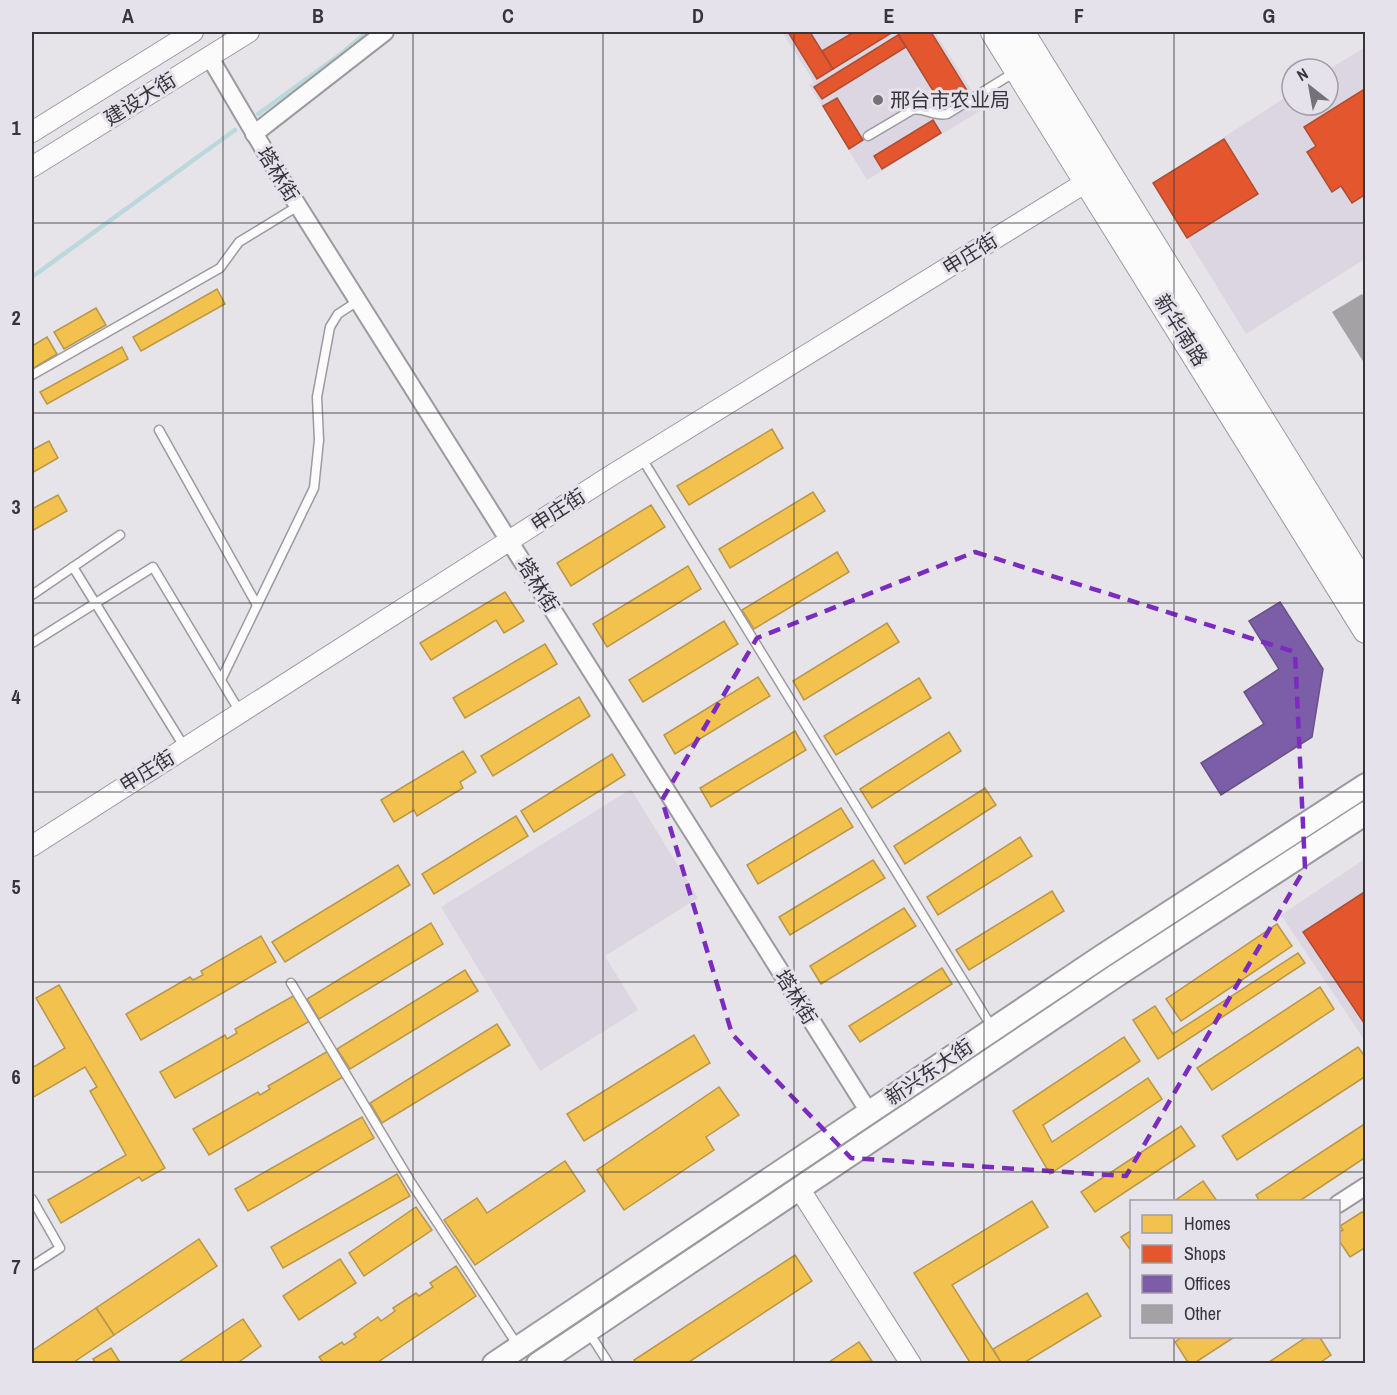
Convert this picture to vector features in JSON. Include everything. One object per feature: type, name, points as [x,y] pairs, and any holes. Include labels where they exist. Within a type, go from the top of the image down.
[{"type":"main road","name":"新华南路","points":[[994,32],[1365,630]]},
{"type":"main road","name":"新华南路","points":[[1021,32],[1365,589]]},
{"type":"main road","name":"新兴东大街","points":[[494,1364],[993,1029],[1365,784]]},
{"type":"main road","name":"新兴东大街","points":[[538,1364],[1124,970],[1365,813]]},
{"type":"street","name":"建设大街","points":[[32,132],[193,32]]},
{"type":"street","name":"建设大街","points":[[32,167],[249,32]]},
{"type":"street","points":[[254,134],[385,32]]},
{"type":"street","name":"塔林街","points":[[209,56],[298,206],[869,1112]]},
{"type":"street","name":"申庄街","points":[[32,846],[641,457],[1088,181]]},
{"type":"street","points":[[1340,1203],[1365,1186]]},
{"type":"street","points":[[799,1188],[911,1364]]},
{"type":"lane","points":[[868,136],[919,108],[941,115],[947,114],[1018,70]]},
{"type":"lane","points":[[32,375],[220,268],[239,242],[298,206]]},
{"type":"lane","points":[[221,680],[314,488],[319,440],[317,397],[330,327],[338,314],[358,301]]},
{"type":"lane","points":[[159,430],[257,605]]},
{"type":"lane","points":[[641,457],[993,1029]]},
{"type":"lane","points":[[32,595],[120,535]]},
{"type":"lane","points":[[73,567],[185,748]]},
{"type":"lane","points":[[32,643],[153,567],[241,713]]},
{"type":"lane","points":[[291,983],[412,1184],[519,1347]]},
{"type":"lane","points":[[32,1199],[60,1248],[32,1266]]},
{"type":"lane","points":[[588,1330],[609,1364]]},
{"type":"highlighted area","points":[[975,552],[1295,652],[1305,868],[1126,1176],[851,1158],[732,1034],[662,800],[757,638]]},
{"type":"shaded area","name":"邢台市农业局","points":[[782,32],[935,32],[983,109],[867,180],[809,85],[814,82]]},
{"type":"shaded area","points":[[1365,47],[1365,259],[1246,334],[1153,183],[1280,101],[1280,117],[1340,117],[1340,63]]},
{"type":"shaded area","points":[[631,789],[698,898],[605,956],[638,1010],[540,1071],[441,907]]},
{"type":"shaded area","points":[[1365,859],[1365,1041],[1281,915]]},
{"type":"building: Homes","points":[[217,289],[225,304],[141,351],[133,337]]},
{"type":"building: Homes","points":[[96,308],[106,325],[64,349],[54,332]]},
{"type":"building: Homes","points":[[47,337],[57,354],[32,369],[32,346]]},
{"type":"building: Homes","points":[[122,347],[128,359],[47,404],[40,392]]},
{"type":"building: Homes","points":[[772,429],[783,448],[689,505],[677,486]]},
{"type":"building: Homes","points":[[49,441],[58,458],[32,473],[32,450]]},
{"type":"building: Homes","points":[[813,492],[825,511],[730,568],[719,549]]},
{"type":"building: Homes","points":[[58,495],[67,511],[32,531],[32,509]]},
{"type":"building: Homes","points":[[651,505],[665,527],[571,586],[557,563]]},
{"type":"building: Homes","points":[[837,552],[849,572],[754,629],[742,610]]},
{"type":"building: Homes","points":[[688,566],[701,589],[607,647],[593,624]]},
{"type":"building: Homes","points":[[505,592],[524,621],[504,633],[496,620],[431,660],[420,643]]},
{"type":"building: Homes","points":[[724,621],[738,644],[643,702],[629,680]]},
{"type":"building: Homes","points":[[887,623],[899,642],[804,700],[793,681]]},
{"type":"building: Homes","points":[[545,644],[557,664],[465,718],[453,698]]},
{"type":"building: Homes","points":[[758,677],[770,696],[675,754],[664,735]]},
{"type":"building: Homes","points":[[919,678],[931,698],[836,755],[824,736]]},
{"type":"building: Homes","points":[[579,697],[590,716],[493,776],[481,756]]},
{"type":"building: Homes","points":[[795,731],[806,750],[711,807],[700,788]]},
{"type":"building: Homes","points":[[949,732],[961,751],[872,808],[860,789]]},
{"type":"building: Homes","points":[[463,751],[476,772],[460,782],[463,788],[417,816],[414,810],[394,822],[381,800]]},
{"type":"building: Homes","points":[[612,754],[625,775],[534,832],[521,811]]},
{"type":"building: Homes","points":[[985,788],[996,805],[905,864],[894,846]]},
{"type":"building: Homes","points":[[841,808],[853,827],[758,884],[747,865]]},
{"type":"building: Homes","points":[[516,816],[528,836],[434,894],[422,874]]},
{"type":"building: Homes","points":[[1020,837],[1032,856],[938,915],[927,897]]},
{"type":"building: Homes","points":[[873,860],[885,878],[790,935],[779,917]]},
{"type":"building: Homes","points":[[398,865],[410,885],[285,962],[272,942]]},
{"type":"building: Homes","points":[[1052,891],[1064,911],[969,970],[956,950]]},
{"type":"building: Homes","points":[[904,908],[916,926],[821,984],[810,966]]},
{"type":"building: Homes","points":[[431,923],[443,944],[319,1019],[307,999]]},
{"type":"building: Homes","points":[[1277,924],[1292,946],[1181,1021],[1166,999]]},
{"type":"building: Homes","points":[[261,936],[276,962],[141,1040],[126,1014],[190,977],[193,980],[203,975],[201,971]]},
{"type":"building: Homes","points":[[1298,953],[1305,963],[1158,1059],[1133,1020],[1155,1006],[1173,1034]]},
{"type":"building: Homes","points":[[942,968],[952,984],[860,1042],[849,1026]]},
{"type":"building: Homes","points":[[465,970],[478,991],[350,1069],[337,1049]]},
{"type":"building: Homes","points":[[59,985],[165,1168],[142,1181],[139,1177],[61,1223],[48,1200],[126,1155],[90,1091],[97,1087],[85,1067],[32,1098],[32,1068],[65,1048],[36,998]]},
{"type":"building: Homes","points":[[1320,987],[1334,1009],[1212,1090],[1197,1068]]},
{"type":"building: Homes","points":[[295,995],[310,1021],[175,1098],[160,1072],[225,1035],[227,1039],[237,1033],[235,1029]]},
{"type":"building: Homes","points":[[497,1024],[510,1045],[382,1123],[370,1103]]},
{"type":"building: Homes","points":[[694,1035],[710,1063],[584,1141],[567,1114]]},
{"type":"building: Homes","points":[[1124,1037],[1140,1061],[1043,1125],[1052,1142],[1148,1078],[1162,1099],[1050,1174],[1013,1111]]},
{"type":"building: Homes","points":[[1358,1047],[1366,1058],[1366,1076],[1237,1160],[1222,1136]]},
{"type":"building: Homes","points":[[328,1051],[343,1077],[209,1155],[193,1129],[258,1092],[260,1095],[270,1089],[268,1086]]},
{"type":"building: Homes","points":[[719,1087],[739,1115],[706,1137],[714,1150],[624,1210],[597,1170]]},
{"type":"building: Homes","points":[[362,1117],[374,1138],[248,1211],[235,1189]]},
{"type":"building: Homes","points":[[1366,1123],[1366,1157],[1301,1200],[1259,1200],[1256,1195]]},
{"type":"building: Homes","points":[[1181,1126],[1195,1146],[1095,1212],[1081,1192]]},
{"type":"building: Homes","points":[[565,1161],[585,1191],[475,1265],[444,1220],[477,1198],[487,1213]]},
{"type":"building: Homes","points":[[397,1174],[410,1196],[283,1268],[271,1247]]},
{"type":"building: Homes","points":[[1203,1181],[1216,1200],[1176,1200]]},
{"type":"building: Homes","points":[[1032,1201],[1048,1227],[952,1285],[1002,1364],[971,1364],[914,1273]]},
{"type":"building: Homes","points":[[416,1207],[432,1230],[364,1276],[349,1253]]},
{"type":"building: Homes","points":[[1362,1212],[1366,1215],[1366,1247],[1350,1257],[1340,1242],[1340,1232],[1343,1230],[1340,1226]]},
{"type":"building: Homes","points":[[1130,1231],[1130,1249],[1121,1237]]},
{"type":"building: Homes","points":[[199,1239],[217,1266],[114,1335],[96,1308]]},
{"type":"building: Homes","points":[[795,1255],[812,1281],[686,1364],[636,1364],[634,1360]]},
{"type":"building: Homes","points":[[340,1259],[356,1283],[299,1320],[283,1296]]},
{"type":"building: Homes","points":[[456,1266],[476,1296],[375,1364],[318,1364],[322,1361],[319,1357],[342,1342],[344,1345],[356,1337],[354,1334],[378,1317],[381,1321],[395,1311],[393,1308],[416,1293],[419,1296],[433,1287],[430,1283]]},
{"type":"building: Homes","points":[[1087,1293],[1101,1316],[1022,1364],[1002,1364],[993,1349]]},
{"type":"building: Homes","points":[[96,1308],[114,1335],[71,1364],[32,1364],[32,1351]]},
{"type":"building: Homes","points":[[243,1319],[261,1346],[236,1364],[176,1364]]},
{"type":"building: Homes","points":[[1180,1338],[1233,1338],[1193,1364],[1189,1364],[1175,1342]]},
{"type":"building: Homes","points":[[1305,1338],[1320,1338],[1331,1355],[1318,1364],[1266,1364]]},
{"type":"building: Homes","points":[[859,1342],[872,1361],[826,1364]]},
{"type":"building: Homes","points":[[111,1348],[121,1364],[96,1364],[93,1359]]},
{"type":"building: Shops","points":[[788,32],[810,32],[833,69],[817,79]]},
{"type":"building: Shops","points":[[854,32],[893,32],[833,69],[822,51]]},
{"type":"building: Shops","points":[[897,32],[931,32],[968,92],[943,107]]},
{"type":"building: Shops","points":[[898,35],[906,47],[822,99],[814,87]]},
{"type":"building: Shops","points":[[1366,88],[1366,194],[1352,203],[1341,186],[1332,192],[1307,152],[1316,146],[1304,127],[1320,117],[1340,117],[1340,104]]},
{"type":"building: Shops","points":[[837,98],[863,140],[849,149],[823,106]]},
{"type":"building: Shops","points":[[933,120],[941,133],[882,169],[874,156]]},
{"type":"building: Shops","points":[[1224,139],[1258,194],[1187,238],[1153,183]]},
{"type":"building: Shops","points":[[1366,891],[1366,1026],[1303,932]]},
{"type":"building: Offices","points":[[1280,602],[1323,669],[1312,737],[1221,795],[1201,763],[1264,724],[1244,692],[1279,669],[1249,621]]},
{"type":"building: Other","points":[[1362,294],[1366,299],[1366,366],[1332,312]]},
{"type":"waterway","points":[[258,114],[341,54],[367,32]]},
{"type":"waterway","points":[[32,277],[235,130]]},
{"type":"place","name":"邢台市农业局","points":[[878,100]]}]
